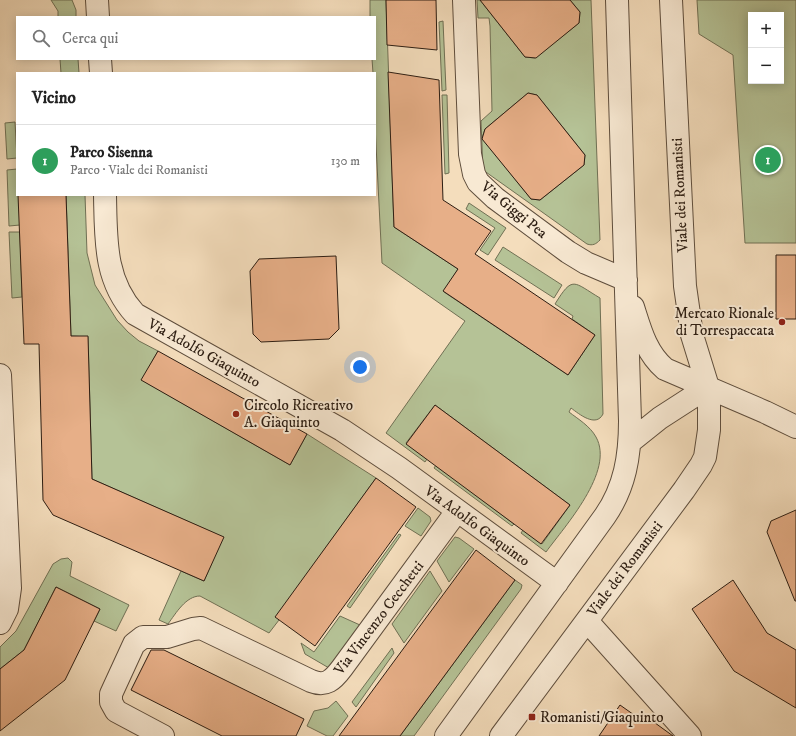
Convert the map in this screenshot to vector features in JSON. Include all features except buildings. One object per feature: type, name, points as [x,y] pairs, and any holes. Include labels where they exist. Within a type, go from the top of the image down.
[{"type":"street","points":[[97,0],[98,16]]},
{"type":"street","name":"Via Giggi Pea","points":[[464,0],[471,163],[476,178],[495,198],[568,252],[586,263],[626,280]]},
{"type":"street","points":[[446,736],[615,501],[625,477],[630,442],[617,0]]},
{"type":"street","name":"Viale dei Romanisti","points":[[501,736],[701,465],[706,452],[708,434],[708,387],[692,335],[686,286],[671,0]]},
{"type":"street","points":[[100,60],[101,72]]},
{"type":"street","name":"Via Adolfo Giaquinto","points":[[105,196],[106,227],[111,274],[119,294],[135,314],[342,430],[557,583]]},
{"type":"street","points":[[626,280],[639,324],[654,359],[670,372],[708,387],[796,427]]},
{"type":"street","points":[[0,375],[10,588],[7,609],[0,624]]},
{"type":"street","points":[[630,442],[660,418],[708,387]]},
{"type":"street","name":"Via Vincenzo Cecchetti","points":[[163,736],[116,711],[111,702],[111,694],[134,644],[138,639],[150,636],[173,636],[188,630],[201,628],[311,681],[321,684],[330,682],[342,668],[457,511]]},
{"type":"street","points":[[587,621],[690,736]]},
{"type":"green space","points":[[51,0],[72,0],[76,10],[76,16],[58,16],[58,11]]},
{"type":"green space","points":[[370,0],[386,0],[394,227],[458,269],[444,292],[568,375],[595,335],[572,319],[573,316],[555,304],[566,289],[570,285],[574,284],[579,285],[600,298],[603,414],[600,418],[592,420],[571,408],[569,412],[587,426],[596,437],[600,451],[599,466],[594,481],[585,498],[546,552],[521,533],[523,530],[542,544],[570,505],[435,405],[406,443],[427,459],[425,462],[386,433],[465,321],[382,263],[376,145],[376,72],[373,72],[372,60],[376,60],[376,16],[370,16]]},
{"type":"green space","points":[[477,0],[480,0],[525,57],[535,58],[579,23],[580,12],[570,0],[591,0],[600,240],[596,244],[587,244],[483,170],[481,121],[492,111],[490,26],[489,18],[478,18]],"holes":[[[528,93],[537,95],[585,155],[584,165],[540,200],[531,199],[482,138],[485,129]]]},
{"type":"green space","points":[[697,0],[796,0],[796,243],[745,243],[733,55],[699,34]]},
{"type":"green space","points":[[443,21],[446,90],[442,91],[439,22]]},
{"type":"green space","points":[[60,60],[78,60],[79,72],[61,72]]},
{"type":"green space","points":[[442,95],[447,95],[449,173],[445,174]]},
{"type":"green space","points":[[15,122],[16,158],[7,159],[5,123]]},
{"type":"green space","points":[[16,169],[16,196],[18,196],[20,225],[9,226],[7,170]]},
{"type":"green space","points":[[66,196],[85,196],[87,253],[95,285],[117,320],[128,332],[139,341],[158,351],[142,380],[290,465],[307,434],[376,478],[276,617],[279,620],[269,633],[200,596],[186,602],[168,624],[159,620],[181,571],[204,581],[223,537],[92,479],[88,337],[71,336]]},
{"type":"green space","points":[[469,203],[506,228],[488,255],[480,250],[495,228],[466,209]]},
{"type":"green space","points":[[9,232],[20,232],[22,297],[12,298]]},
{"type":"green space","points":[[503,247],[562,285],[554,298],[495,260]]},
{"type":"green space","points":[[436,465],[514,524],[512,526],[434,468]]},
{"type":"green space","points":[[418,508],[430,517],[431,521],[421,536],[405,526]]},
{"type":"green space","points":[[399,534],[401,535],[350,608],[347,606]]},
{"type":"green space","points":[[455,537],[459,538],[474,549],[449,582],[437,561]]},
{"type":"green space","points":[[68,558],[72,562],[70,576],[129,605],[116,631],[94,621],[100,609],[56,587],[24,650],[0,669],[0,647],[16,631],[53,564],[61,559]]},
{"type":"green space","points":[[430,571],[442,591],[404,643],[392,624]]},
{"type":"green space","points":[[515,580],[522,585],[521,589],[414,736],[400,736]]},
{"type":"green space","points":[[340,616],[360,625],[329,668],[305,654],[301,643],[314,652]]},
{"type":"green space","points":[[392,648],[394,653],[356,707],[352,702]]},
{"type":"green space","points":[[336,701],[348,716],[333,736],[327,736],[307,726],[314,711],[328,708]]},
{"type":"place","name":"Parco Sisenna","points":[[768,160]]},
{"type":"place","name":"Mercato Rionale di Torrespaccata","points":[[782,322]]},
{"type":"place","name":"Circolo Ricreativo A. Giaquinto","points":[[236,414]]},
{"type":"place","name":"Romanisti/Giaquinto","points":[[532,717]]}]
